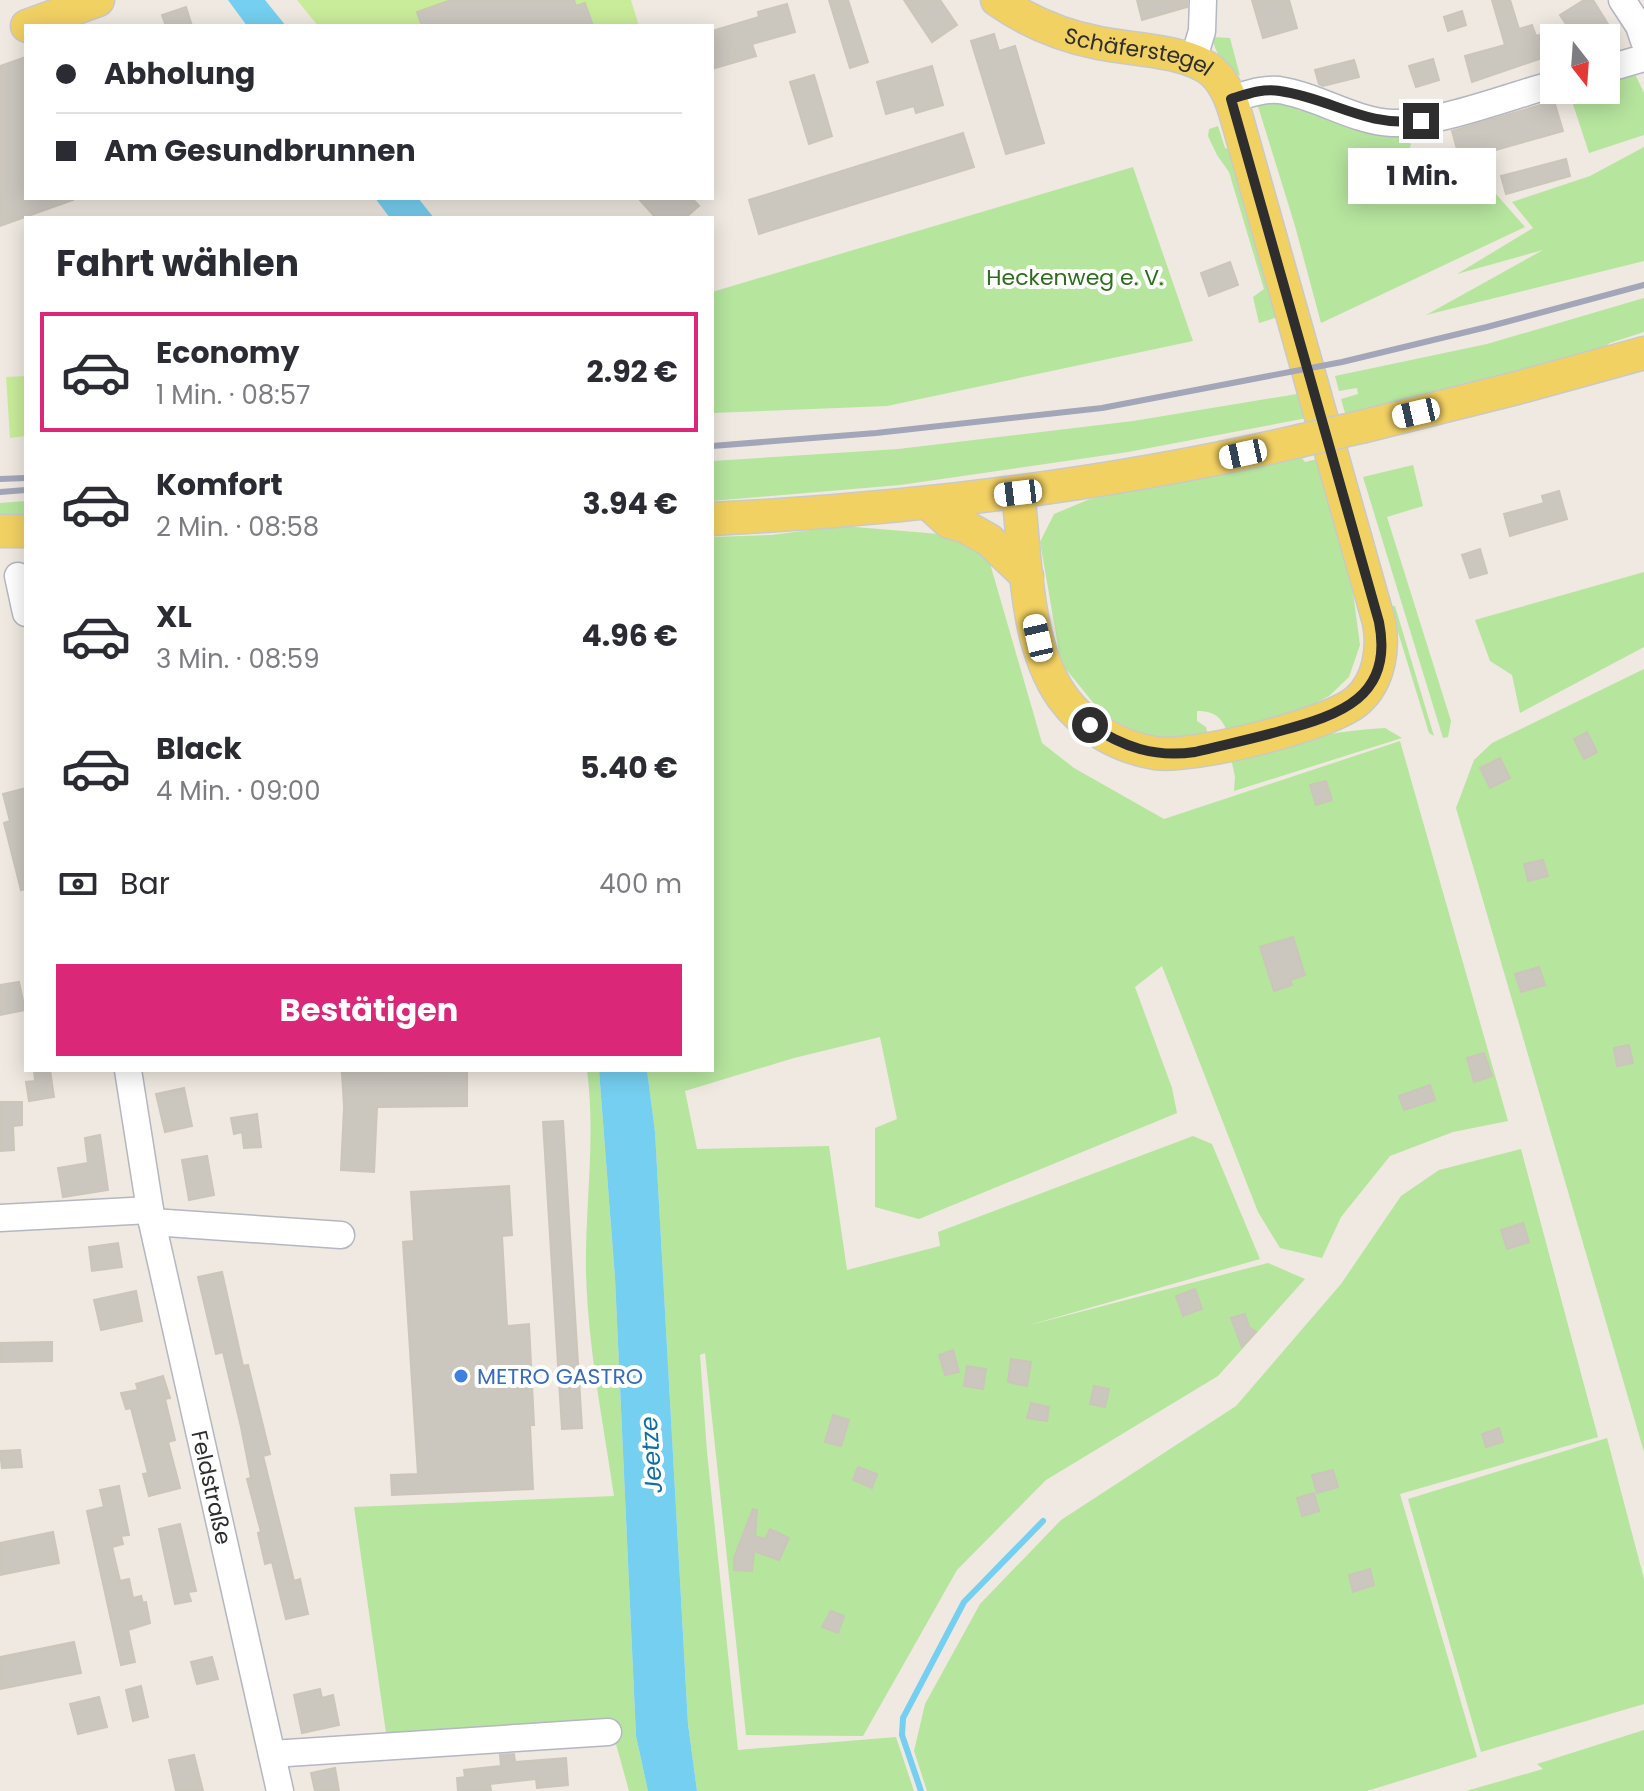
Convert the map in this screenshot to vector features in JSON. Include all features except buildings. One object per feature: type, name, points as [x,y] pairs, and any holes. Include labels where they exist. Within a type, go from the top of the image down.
[{"type":"main road","points":[[32,24],[98,0]]},
{"type":"main road","name":"Schäferstegel","points":[[997,0],[1037,23],[1068,35],[1193,61],[1215,74],[1231,99],[1362,554],[1382,637],[1373,679],[1357,700],[1340,712],[1312,723],[1208,749],[1176,755],[1141,750],[1108,737],[1090,725],[1064,699],[1046,665],[1032,611],[1018,493]]},
{"type":"main road","points":[[0,37],[24,27]]},
{"type":"main road","points":[[714,519],[928,503],[1124,477],[1365,426],[1644,353]]},
{"type":"main road","points":[[928,503],[949,522],[964,526],[989,540],[1027,576]]},
{"type":"main road","points":[[0,531],[24,531]]},
{"type":"street","points":[[1193,61],[1202,31],[1203,0]]},
{"type":"street","points":[[1622,0],[1639,26],[1644,41]]},
{"type":"street","points":[[1620,65],[1644,58]]},
{"type":"street","points":[[1231,99],[1258,91],[1279,90],[1370,119],[1403,123],[1438,117],[1540,88]]},
{"type":"street","points":[[18,576],[24,604]]},
{"type":"street","name":"Feldstraße","points":[[128,1072],[151,1216],[280,1791]]},
{"type":"street","points":[[0,1218],[151,1216],[341,1235]]},
{"type":"street","points":[[272,1754],[608,1732]]},
{"type":"green space","points":[[297,0],[631,0],[638,24],[316,24]]},
{"type":"green space","points":[[1212,37],[1230,38],[1240,76],[1222,60]]},
{"type":"green space","points":[[1633,70],[1644,93],[1644,135],[1589,153],[1573,104],[1620,104],[1620,74]]},
{"type":"green space","points":[[1257,103],[1301,105],[1298,110],[1393,130],[1411,144],[1409,150],[1435,180],[1496,194],[1525,227],[1321,323]]},
{"type":"green space","points":[[1218,126],[1225,148],[1236,152],[1278,317],[1259,323],[1253,297],[1264,289],[1229,172],[1208,136],[1209,129]]},
{"type":"green space","points":[[1644,147],[1644,261],[1426,315],[1543,250],[1457,274],[1533,228],[1512,202],[1590,176]]},
{"type":"green space","name":"Heckenweg e. V.","points":[[1133,167],[1193,341],[887,406],[714,413],[714,291]]},
{"type":"green space","points":[[1644,298],[1644,332],[1603,348],[1501,378],[1374,409],[1345,413],[1341,399],[1358,394],[1357,388],[1339,391],[1335,376],[1487,344]]},
{"type":"green space","points":[[24,376],[24,436],[10,438],[6,377]]},
{"type":"green space","points":[[1297,394],[1307,418],[1128,452],[900,485],[714,501],[714,461],[898,449],[1133,421]]},
{"type":"green space","points":[[1302,458],[1305,462],[1321,458],[1351,578],[1360,645],[1349,677],[1329,696],[1291,716],[1228,733],[1217,716],[1203,711],[1197,711],[1197,721],[1206,727],[1208,736],[1152,739],[1104,716],[1061,663],[1040,542],[1054,514],[1090,499]]},
{"type":"green space","points":[[1413,465],[1423,506],[1387,517],[1451,721],[1448,737],[1443,738],[1363,477]]},
{"type":"green space","points":[[24,501],[24,518],[0,520],[0,503]]},
{"type":"green space","points":[[843,526],[939,534],[975,543],[989,560],[1042,743],[1074,768],[1164,819],[1400,741],[1508,1121],[1453,1132],[1390,1156],[1341,1217],[1322,1258],[1280,1248],[1258,1212],[1162,966],[1135,987],[1172,1088],[1177,1113],[919,1219],[875,1207],[875,1128],[897,1119],[880,1037],[794,1058],[685,1091],[697,1149],[829,1146],[847,1270],[940,1246],[938,1232],[1193,1136],[1212,1144],[1260,1259],[1026,1326],[1268,1263],[1305,1279],[1218,1376],[1046,1480],[957,1570],[863,1736],[746,1735],[705,1353],[700,1355],[738,1750],[896,1737],[914,1791],[697,1791],[688,1724],[655,1133],[647,1072],[714,1072],[714,537],[771,535]]},
{"type":"green space","points":[[1644,572],[1644,647],[1520,713],[1512,675],[1490,661],[1475,620]]},
{"type":"green space","points":[[1390,606],[1395,606],[1434,736],[1429,733]]},
{"type":"green space","points":[[1644,669],[1644,1452],[1456,808],[1474,760],[1492,743]]},
{"type":"green space","points":[[1385,728],[1402,738],[1234,791],[1231,758],[1307,738]]},
{"type":"green space","points":[[587,1072],[599,1072],[615,1278],[636,1736],[648,1791],[629,1791],[613,1733],[387,1740],[354,1507],[614,1496],[587,1300],[590,1096]]},
{"type":"green space","points":[[1521,1149],[1598,1437],[1400,1494],[1477,1757],[1367,1791],[927,1791],[914,1751],[925,1704],[980,1604],[1061,1520],[1236,1406],[1341,1284],[1401,1196],[1439,1170]]},
{"type":"green space","points":[[1607,1438],[1644,1579],[1644,1704],[1481,1752],[1408,1499]]},
{"type":"green space","points":[[1644,1730],[1644,1791],[1466,1791],[1543,1769],[1537,1764]]},
{"type":"water","points":[[228,0],[265,0],[284,24],[246,24]]},
{"type":"water","points":[[376,200],[420,200],[432,216],[388,216]]},
{"type":"water","name":"Jeetze","points":[[599,1072],[647,1072],[655,1132],[688,1724],[697,1791],[648,1791],[636,1736],[615,1278]]},
{"type":"waterway","points":[[921,1791],[902,1735],[903,1718],[964,1602],[1043,1521]]},
{"type":"railway","points":[[714,446],[876,433],[1102,408],[1342,362],[1644,285]]},
{"type":"railway","points":[[0,479],[24,478]]},
{"type":"railway","points":[[0,492],[24,490]]},
{"type":"place","name":"METRO GASTRO","points":[[461,1376]]},
{"type":"route","points":[[1090,725],[1126,746],[1141,750],[1176,755],[1195,752],[1332,716],[1357,700],[1373,679],[1381,647],[1379,622],[1231,99],[1258,91],[1279,90],[1388,123],[1421,121]]}]
